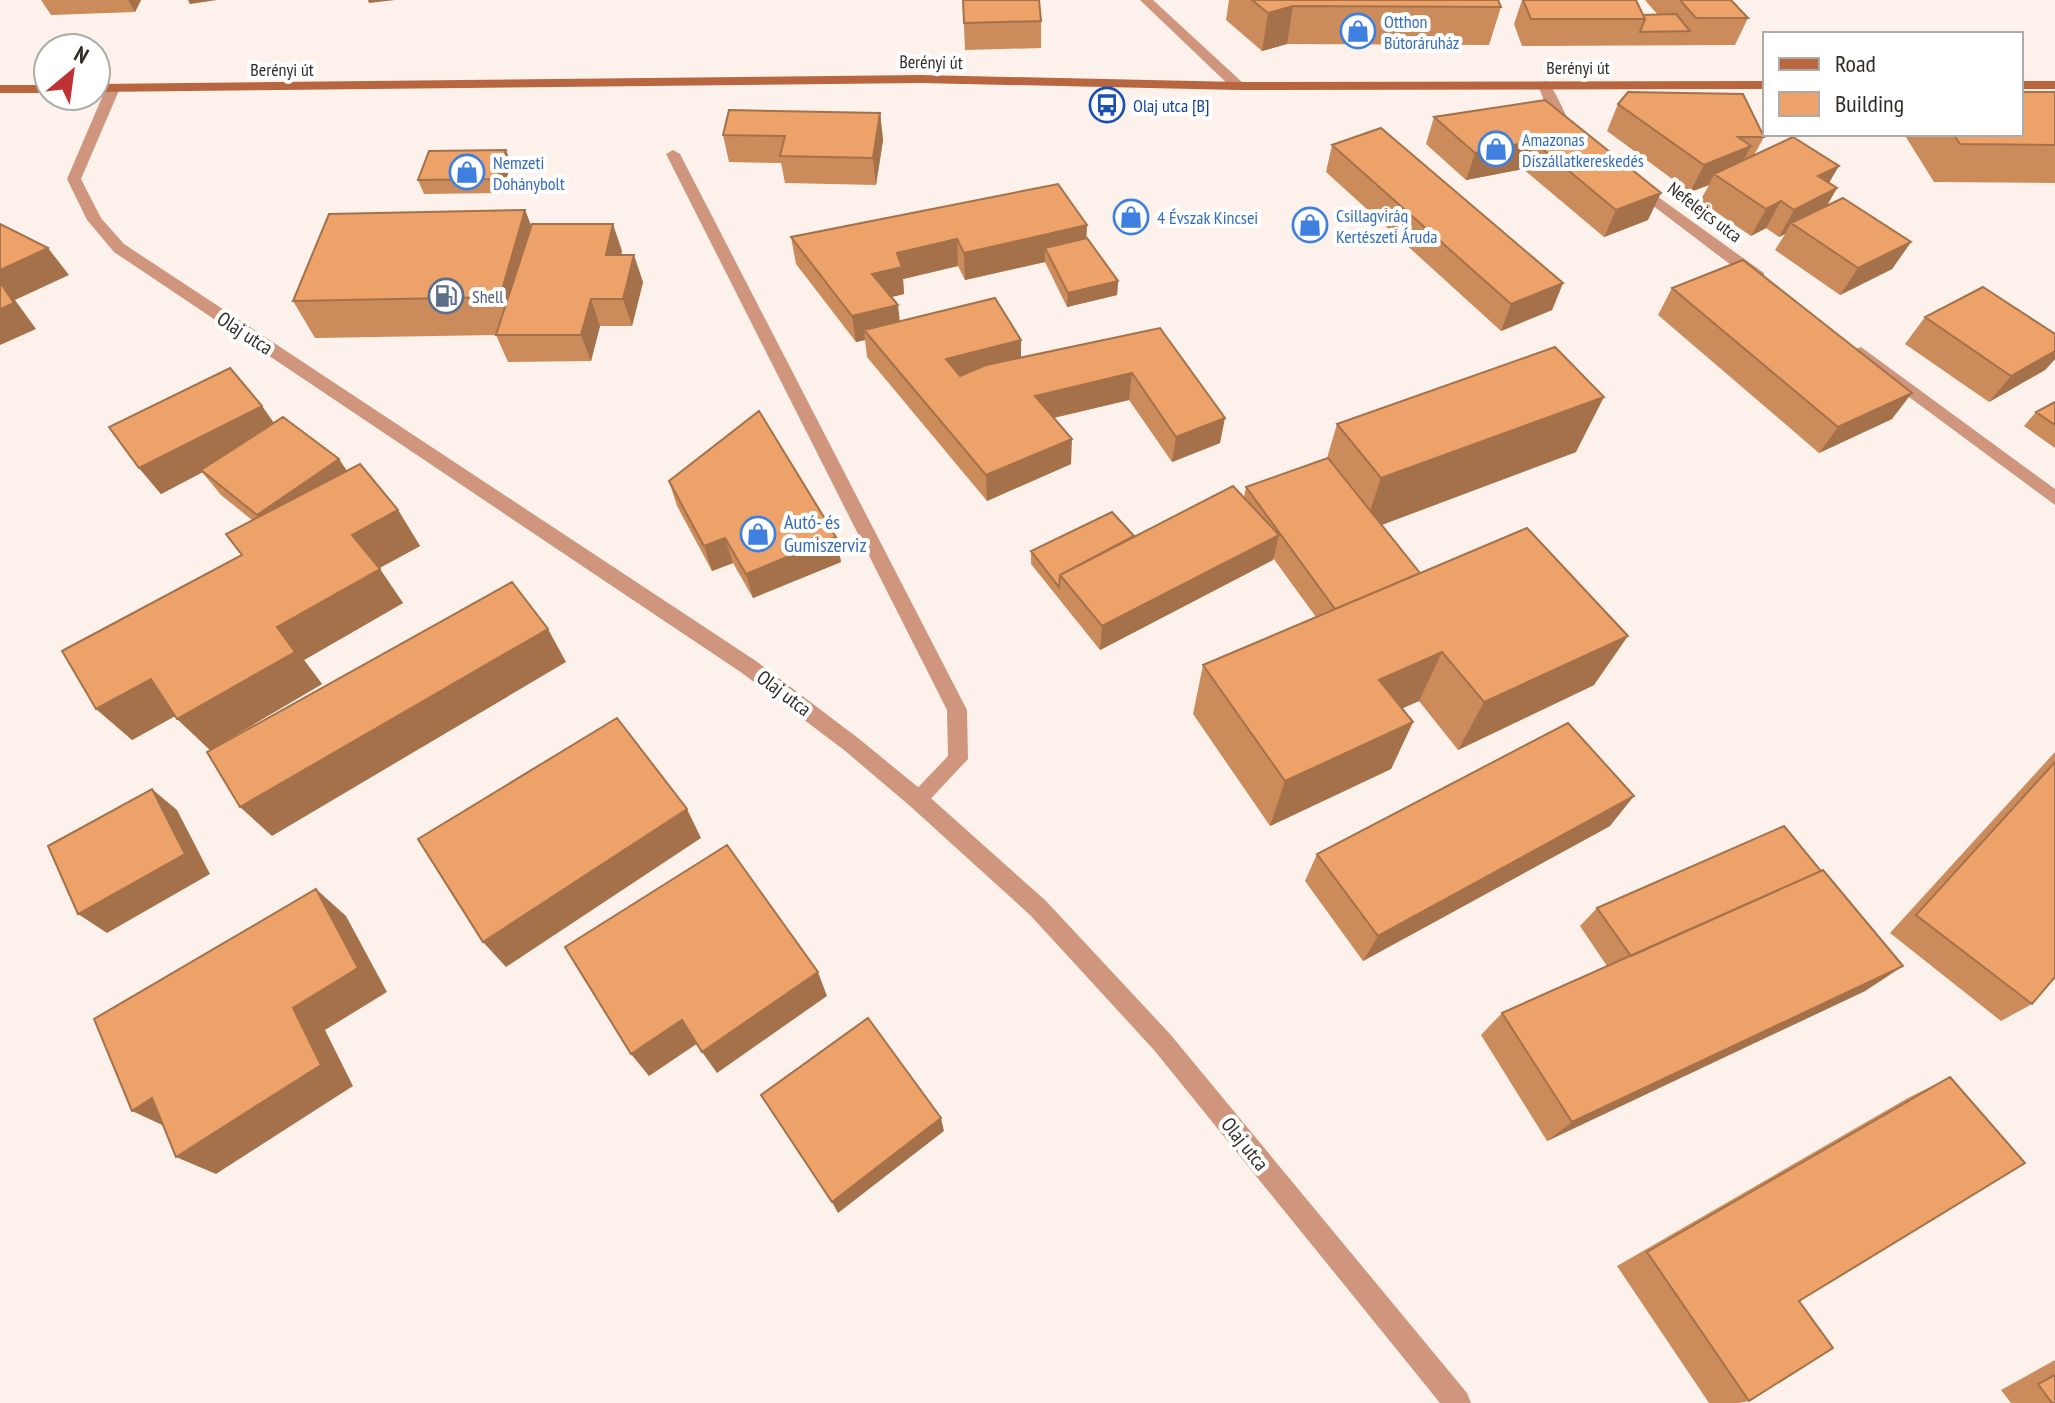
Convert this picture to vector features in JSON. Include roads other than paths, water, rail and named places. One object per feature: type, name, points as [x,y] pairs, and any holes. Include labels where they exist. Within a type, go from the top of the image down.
[{"type":"main road","name":"Berényi út","points":[[112,88],[629,85],[905,79],[1238,86],[1763,85]]},
{"type":"main road","points":[[2023,85],[2055,85]]},
{"type":"main road","points":[[0,89],[32,89]]},
{"type":"street","points":[[1146,0],[1238,86]]},
{"type":"street","points":[[1545,85],[1556,114],[1578,142]]},
{"type":"street","name":"Olaj utca","points":[[97,112],[74,179],[95,220],[119,248],[749,667],[917,799],[1038,908],[1162,1042],[1457,1403]]},
{"type":"street","points":[[673,154],[957,710],[958,759],[917,799]]},
{"type":"street","name":"Nefelejcs utca","points":[[1629,180],[1766,283]]},
{"type":"street","points":[[1842,339],[2055,498]]},
{"type":"place","name":"Otthon Bútoráruház","points":[[1358,31]]},
{"type":"place","name":"Olaj utca [B]","points":[[1107,105]]},
{"type":"place","name":"Amazonas Díszállatkereskedés","points":[[1496,149]]},
{"type":"place","name":"Nemzeti Dohánybolt","points":[[467,172]]},
{"type":"place","name":"4 Évszak Kincsei","points":[[1131,217]]},
{"type":"place","name":"Csillagvirág Kertészeti Áruda","points":[[1310,225]]},
{"type":"place","name":"Shell","points":[[446,296]]},
{"type":"place","name":"Autó- és Gumiszerviz","points":[[758,534]]}]
